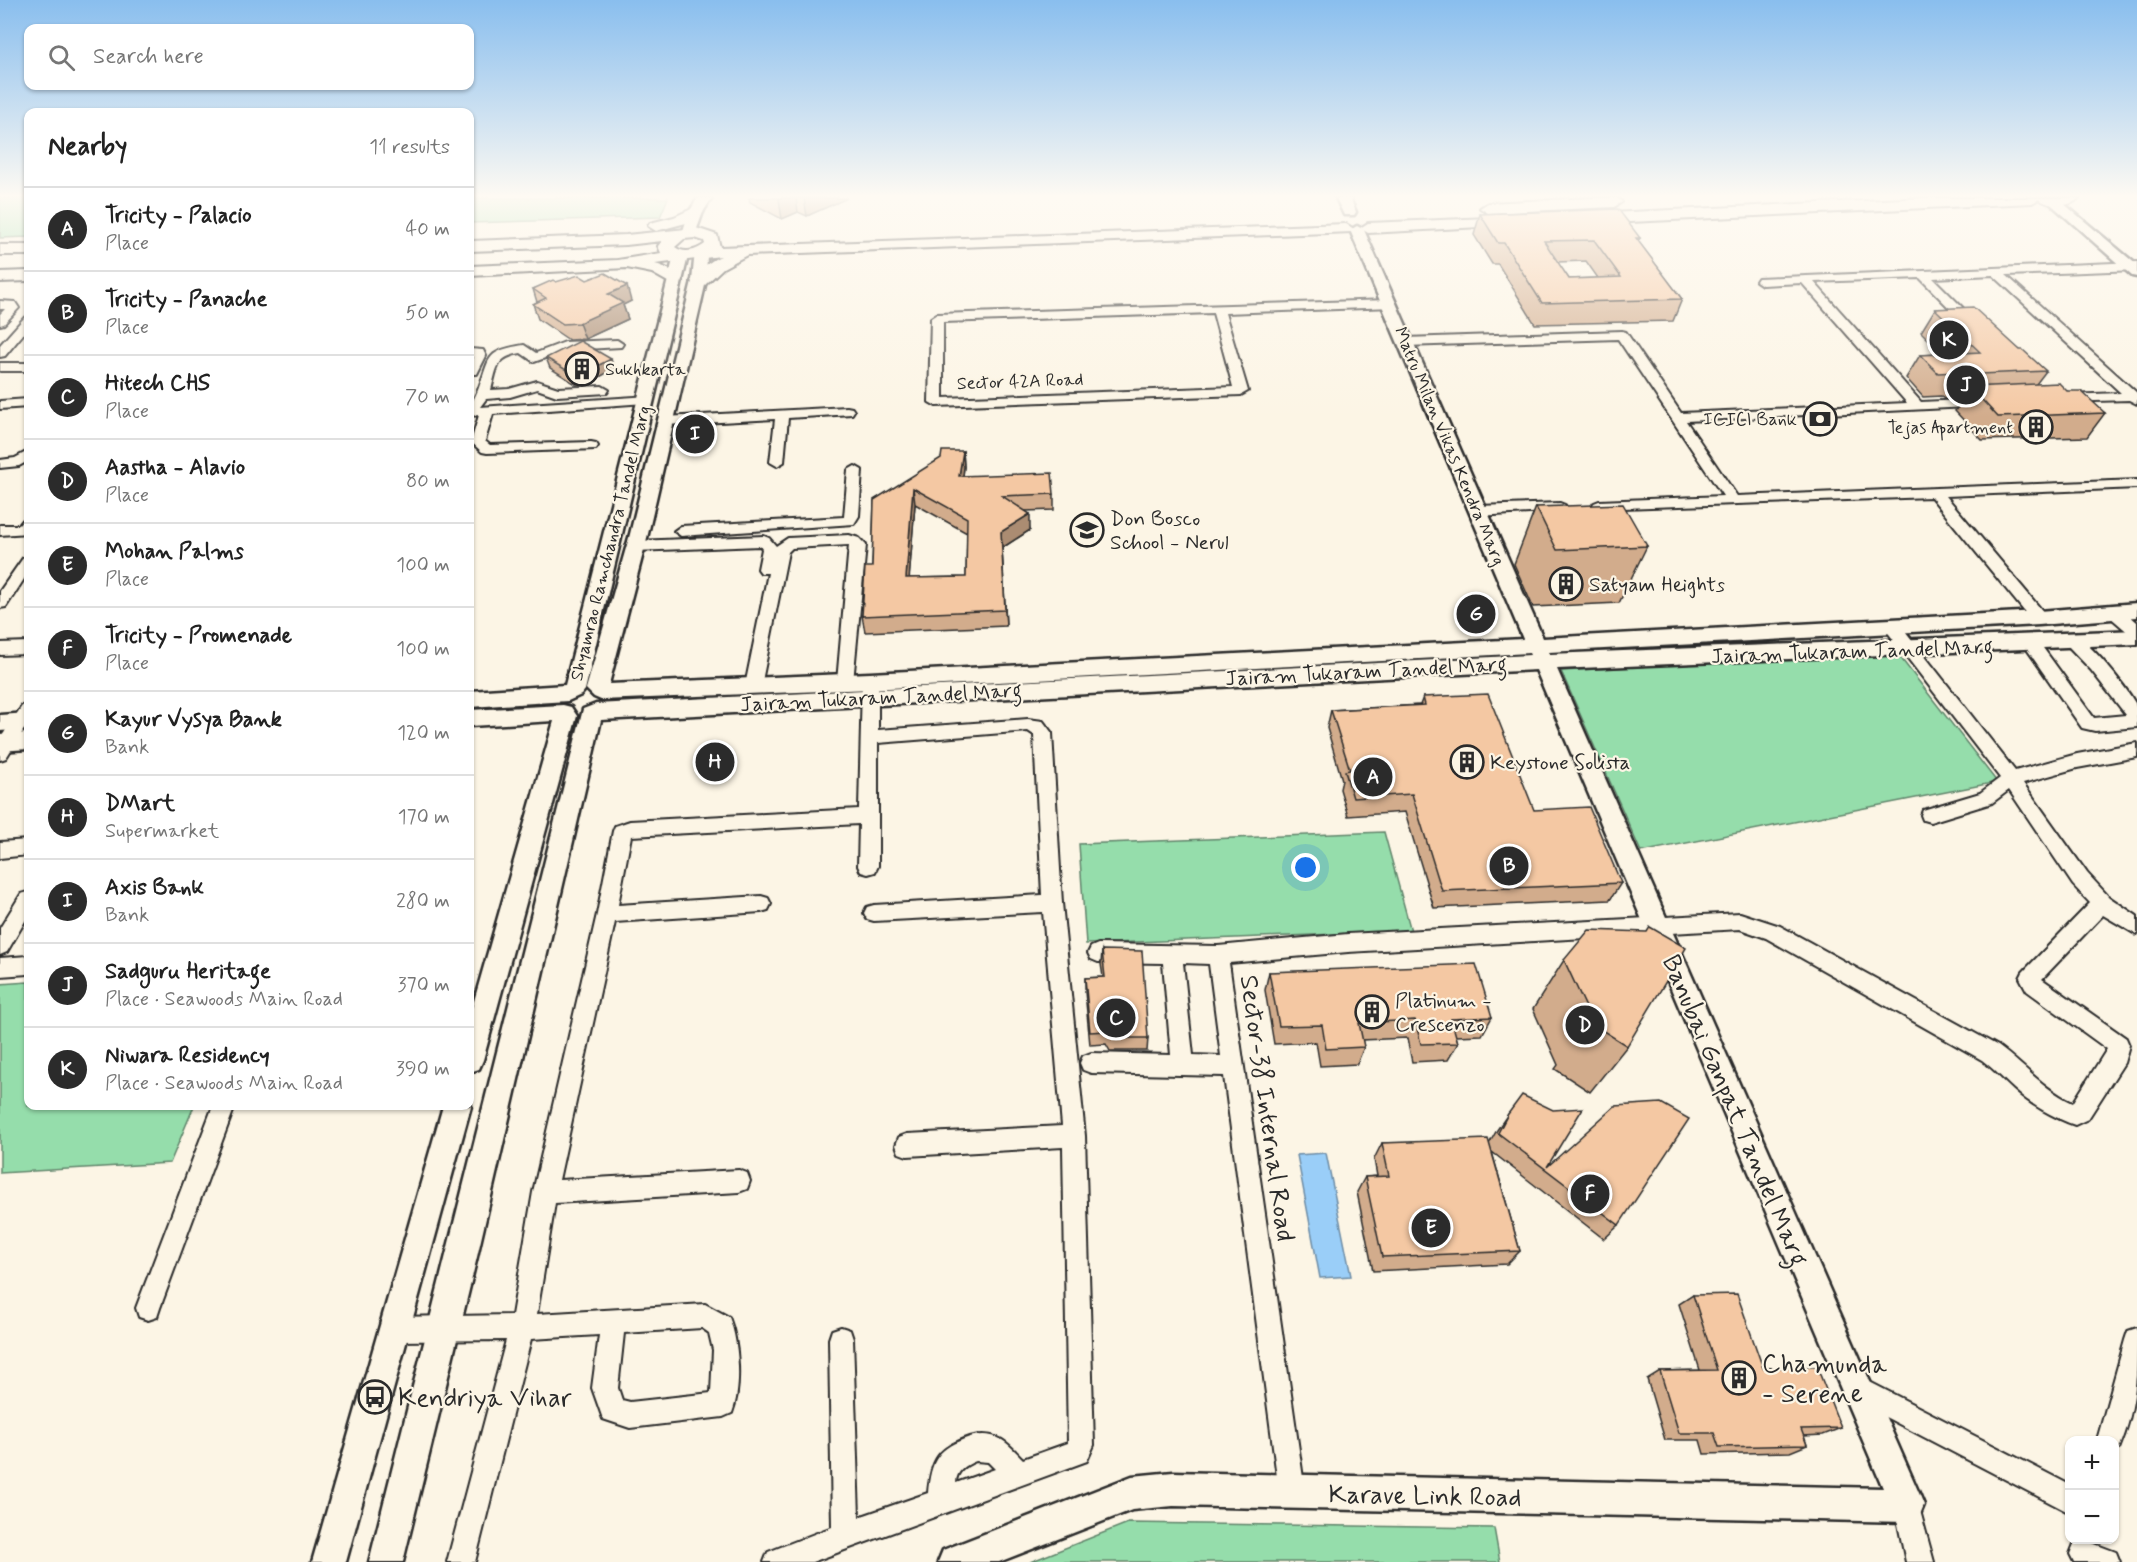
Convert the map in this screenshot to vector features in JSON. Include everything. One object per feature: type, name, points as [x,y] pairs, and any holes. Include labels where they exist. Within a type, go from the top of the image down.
[{"type":"main road","points":[[658,271],[675,281]]},
{"type":"main road","points":[[699,281],[710,271]]},
{"type":"main road","points":[[0,277],[24,276]]},
{"type":"main road","points":[[0,288],[24,286]]},
{"type":"street","name":"Shyamrao Ramchandra Tandel Marg","points":[[386,1562],[445,1327],[582,703],[645,399],[676,271]]},
{"type":"street","name":"Shyamrao Ramchandra Tandel Marg","points":[[474,1047],[582,703],[637,540],[701,271]]},
{"type":"street","name":"Matru Milan Vikas Kendra Marg","points":[[1375,271],[1540,652]]},
{"type":"street","points":[[1762,281],[2018,271]]},
{"type":"street","points":[[1996,272],[2135,398]]},
{"type":"street","points":[[1923,274],[1981,333]]},
{"type":"street","points":[[1805,279],[1917,406]]},
{"type":"street","points":[[0,304],[11,305],[13,308],[0,321]]},
{"type":"street","name":"Sector 42A Road","points":[[1218,309],[1241,392],[936,402],[937,318],[1218,309],[1389,304]]},
{"type":"street","points":[[0,352],[24,325]]},
{"type":"street","points":[[0,332],[16,334]]},
{"type":"street","points":[[0,338],[16,334]]},
{"type":"street","points":[[1405,342],[1622,334],[1733,501]]},
{"type":"street","points":[[474,406],[483,395],[493,358],[509,350],[524,349],[534,358],[565,346],[617,344]]},
{"type":"street","points":[[474,353],[480,356],[474,367]]},
{"type":"street","points":[[0,367],[24,367]]},
{"type":"street","points":[[483,395],[510,393],[537,385],[557,392],[602,390]]},
{"type":"street","points":[[0,398],[24,397]]},
{"type":"street","points":[[2047,400],[2135,398]]},
{"type":"street","points":[[474,411],[645,399]]},
{"type":"street","points":[[1677,417],[2000,402]]},
{"type":"street","points":[[0,405],[24,403]]},
{"type":"street","points":[[487,411],[478,442],[487,449],[591,446]]},
{"type":"street","points":[[665,421],[847,411]]},
{"type":"street","points":[[777,462],[782,415]]},
{"type":"street","points":[[0,464],[19,462],[24,458]]},
{"type":"street","points":[[637,540],[849,521],[852,516],[855,470]]},
{"type":"street","points":[[0,475],[24,473]]},
{"type":"street","points":[[1478,511],[2137,484]]},
{"type":"street","points":[[1935,493],[2039,618]]},
{"type":"street","points":[[0,530],[24,530]]},
{"type":"street","points":[[0,538],[24,531]]},
{"type":"street","points":[[637,540],[764,541],[768,544],[770,548],[749,686]]},
{"type":"street","points":[[749,686],[781,550],[788,543],[849,540],[855,541],[858,545],[845,682]]},
{"type":"street","points":[[0,603],[24,568]]},
{"type":"street","name":"Jairam Tukaram Tandel Marg","points":[[474,699],[582,703],[869,690],[1019,689],[2137,610]]},
{"type":"street","points":[[2115,612],[2137,631]]},
{"type":"street","points":[[1892,626],[2011,779],[2080,879],[2103,903],[2137,927]]},
{"type":"street","name":"Jairam Tukaram Tandel Marg","points":[[1540,652],[2032,645],[2137,637]]},
{"type":"street","points":[[2032,645],[2088,723],[2134,721],[2136,716],[2076,641]]},
{"type":"street","points":[[2076,641],[2137,710]]},
{"type":"street","points":[[0,647],[24,646]]},
{"type":"street","name":"Banubai Ganpat Tandel Marg","points":[[1540,652],[1907,1505],[1920,1562]]},
{"type":"street","name":"Jairam Tukaram Tandel Marg","points":[[474,717],[582,703],[749,686],[845,682],[869,690]]},
{"type":"street","points":[[868,866],[869,690]]},
{"type":"street","points":[[778,1562],[846,1535],[1070,1456],[1078,1452],[1081,1445],[1074,1136],[1052,903],[1043,733],[1040,728],[1028,725],[870,737]]},
{"type":"street","points":[[1930,815],[1986,798],[2011,779],[2077,761],[2137,750]]},
{"type":"street","points":[[461,1562],[522,1327],[545,1192],[607,914],[622,831],[630,828],[868,816]]},
{"type":"street","points":[[0,850],[24,848]]},
{"type":"street","points":[[874,913],[1052,903]]},
{"type":"street","name":"Sector-38 Internal Road","points":[[1292,1492],[1218,955],[1300,945],[1658,928],[1740,921],[1766,928],[1990,1053],[2039,1095],[2065,1111],[2075,1114],[2080,1112],[2116,1056],[2118,1045],[2034,985],[2030,978],[2103,903]]},
{"type":"street","points":[[607,914],[761,904]]},
{"type":"street","points":[[0,946],[24,907]]},
{"type":"street","points":[[1098,953],[1218,955]]},
{"type":"street","points":[[1172,954],[1183,1065]]},
{"type":"street","points":[[0,967],[24,965]]},
{"type":"street","points":[[1091,1063],[1234,1066]]},
{"type":"street","points":[[148,1308],[222,1110]]},
{"type":"street","points":[[329,1562],[456,1110]]},
{"type":"street","points":[[907,1145],[1074,1136]]},
{"type":"street","points":[[545,1192],[738,1181]]},
{"type":"street","points":[[393,1329],[522,1327],[705,1316],[720,1326],[725,1350],[723,1404],[630,1415],[612,1410],[605,1388],[613,1322]]},
{"type":"street","points":[[841,1339],[846,1535]]},
{"type":"street","points":[[2111,1436],[2137,1340]]},
{"type":"street","points":[[1856,1388],[2065,1497]]},
{"type":"street","points":[[941,1501],[943,1474],[956,1455],[976,1448],[993,1449],[1020,1474]]},
{"type":"street","name":"Karave Link Road","points":[[955,1562],[1132,1493],[1173,1489],[1907,1505]]},
{"type":"green space","points":[[1896,652],[1997,782],[1641,852],[1561,671]]},
{"type":"green space","points":[[1384,832],[1411,931],[1086,944],[1079,844]]},
{"type":"green space","points":[[24,982],[24,1110],[192,1110],[170,1163],[0,1173],[0,984]]},
{"type":"green space","points":[[1128,1523],[1494,1528],[1500,1562],[1030,1562]]},
{"type":"water","points":[[1326,1153],[1351,1276],[1320,1278],[1297,1155]]},
{"type":"building","points":[[1522,271],[1564,271],[1569,279],[1621,277],[1617,271],[1661,271],[1682,299],[1542,303]]},
{"type":"building","points":[[605,273],[627,286],[608,294],[623,303],[579,323],[563,324],[533,304],[546,298],[533,289],[553,280],[556,282],[579,275],[587,280]]},
{"type":"building","points":[[1973,307],[2046,371],[1959,375],[1957,372],[1938,373],[1920,355],[1980,352],[1935,309]]},
{"type":"building","points":[[580,341],[611,359],[581,374],[573,374],[546,358]]},
{"type":"building","points":[[2059,383],[2067,391],[2081,391],[2105,413],[1998,417],[1970,387]]},
{"type":"building","name":"Don Bosco School - Nerul","points":[[942,451],[963,451],[959,476],[1052,473],[1054,494],[1002,496],[1030,514],[1001,532],[1005,610],[862,616],[865,567],[872,567],[874,500],[941,458]],"holes":[[[913,488],[967,518],[966,577],[906,578]]]},
{"type":"building","points":[[1623,504],[1647,546],[1557,550],[1536,507]]},
{"type":"building","points":[[1488,694],[1534,810],[1589,807],[1621,883],[1442,891],[1412,794],[1353,798],[1345,771],[1350,770],[1331,710],[1425,705],[1423,697]]},
{"type":"building","points":[[1650,927],[1686,948],[1627,1046],[1589,1022],[1591,1018],[1564,960],[1589,930],[1647,932]]},
{"type":"building","points":[[1102,950],[1142,951],[1148,1038],[1110,1038],[1106,1031],[1090,1032],[1085,978],[1105,977]]},
{"type":"building","name":"Platinum - Crescenzo","points":[[1476,964],[1492,1017],[1451,1019],[1458,1043],[1421,1044],[1415,1020],[1359,1023],[1364,1047],[1326,1049],[1322,1025],[1279,1026],[1269,972]]},
{"type":"building","points":[[1522,1095],[1553,1110],[1583,1108],[1547,1167],[1615,1106],[1661,1103],[1689,1119],[1619,1225],[1498,1133]]},
{"type":"building","points":[[1488,1139],[1520,1251],[1382,1257],[1365,1177],[1389,1176],[1382,1143]]},
{"type":"building","name":"Chamunda - Serene","points":[[1737,1294],[1763,1368],[1817,1367],[1841,1428],[1801,1429],[1807,1445],[1719,1447],[1714,1433],[1679,1433],[1660,1371],[1717,1370],[1693,1295]]},
{"type":"place","name":"Niwara Residency","points":[[1949,340]]},
{"type":"place","name":"Sukhkarta","points":[[582,369]]},
{"type":"place","name":"Sadguru Heritage","points":[[1966,385]]},
{"type":"place","name":"ICICI Bank","points":[[1820,419]]},
{"type":"place","name":"Tejas Apartment","points":[[2036,427]]},
{"type":"place","name":"Axis Bank","points":[[695,434]]},
{"type":"place","name":"Don Bosco School - Nerul","points":[[1087,530]]},
{"type":"place","name":"Satyam Heights","points":[[1566,584]]},
{"type":"place","name":"Kayur Vysya Bank","points":[[1476,614]]},
{"type":"place","name":"DMart","points":[[715,762]]},
{"type":"place","name":"Keystone Solista","points":[[1467,762]]},
{"type":"place","name":"Tricity - Palacio","points":[[1373,777]]},
{"type":"place","name":"Tricity - Panache","points":[[1509,866]]},
{"type":"place","name":"Platinum - Crescenzo","points":[[1372,1012]]},
{"type":"place","name":"Hitech CHS","points":[[1116,1018]]},
{"type":"place","name":"Aastha - Alavio","points":[[1585,1025]]},
{"type":"place","name":"Tricity - Promenade","points":[[1590,1194]]},
{"type":"place","name":"Mohan Palms","points":[[1431,1228]]},
{"type":"place","name":"Chamunda - Serene","points":[[1739,1378]]},
{"type":"place","name":"Kendriya Vihar","points":[[375,1397]]}]
